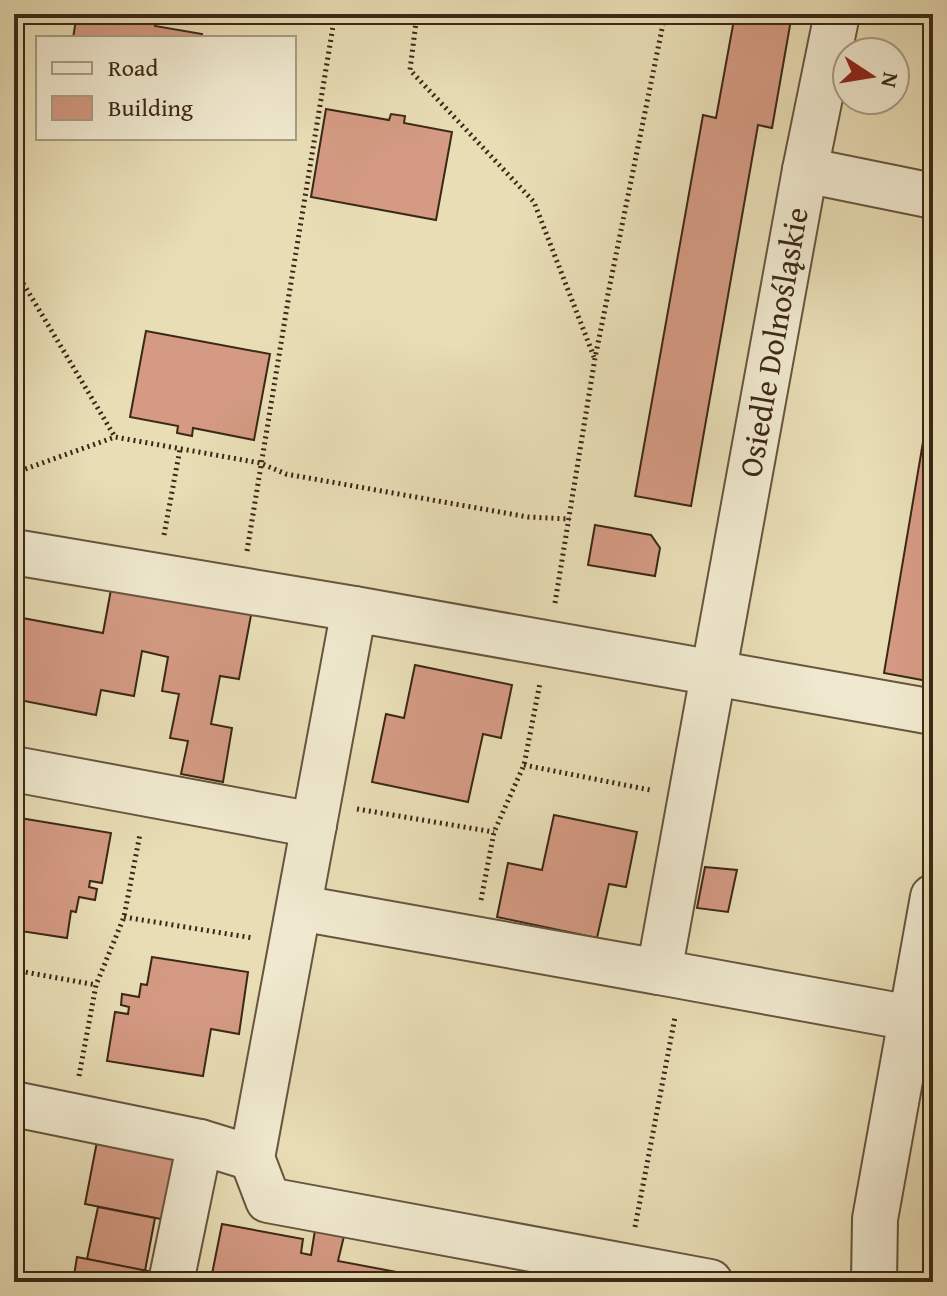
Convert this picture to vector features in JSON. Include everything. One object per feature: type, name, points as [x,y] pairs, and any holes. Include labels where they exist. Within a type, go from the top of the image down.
[{"type":"street","name":"Osiedle Dolnośląskie","points":[[671,975],[690,798],[805,170],[837,14]]},
{"type":"street","points":[[805,170],[933,196]]},
{"type":"street","points":[[14,552],[549,642],[933,712]]},
{"type":"street","points":[[354,609],[252,1158],[268,1200],[710,1282]]},
{"type":"street","points":[[14,769],[147,794],[316,814]]},
{"type":"street","points":[[874,1282],[875,1219],[922,1020],[933,897]]},
{"type":"street","points":[[296,926],[473,940],[922,1020]]},
{"type":"street","points":[[14,1104],[200,1142],[252,1158]]},
{"type":"street","points":[[171,1282],[200,1142]]},
{"type":"path","points":[[240,591],[335,14]]},
{"type":"path","points":[[417,14],[410,70],[534,202],[595,358]]},
{"type":"path","points":[[473,940],[494,832],[524,765],[549,642],[595,358],[665,14]]},
{"type":"path","points":[[14,268],[115,437]]},
{"type":"path","points":[[14,473],[115,437],[260,463],[286,474],[528,517],[570,519]]},
{"type":"path","points":[[156,577],[180,449]]},
{"type":"path","points":[[524,765],[690,798]]},
{"type":"path","points":[[72,1116],[96,985],[124,917],[147,794]]},
{"type":"path","points":[[316,814],[494,832]]},
{"type":"path","points":[[124,917],[296,926]]},
{"type":"path","points":[[14,970],[96,985]]},
{"type":"path","points":[[627,1267],[671,975]]},
{"type":"building","points":[[77,14],[140,23],[141,15],[156,18],[155,26],[202,34],[202,36],[73,36]]},
{"type":"building","points":[[735,14],[792,14],[772,128],[758,125],[691,506],[635,496],[703,115],[716,118]]},
{"type":"building","points":[[326,109],[389,120],[391,114],[405,116],[404,123],[452,132],[436,220],[311,197]]},
{"type":"building","points":[[146,331],[270,354],[254,440],[193,428],[192,436],[177,433],[178,426],[130,417]]},
{"type":"building","points":[[933,383],[933,682],[884,673]]},
{"type":"building","points":[[595,525],[651,535],[660,548],[655,576],[588,565]]},
{"type":"building","points":[[112,584],[252,610],[239,679],[220,676],[211,724],[232,728],[223,782],[181,774],[188,741],[170,738],[179,694],[162,691],[168,657],[142,651],[134,696],[101,690],[96,715],[14,699],[17,617],[103,633]]},
{"type":"building","points":[[415,665],[512,685],[501,738],[483,734],[468,802],[372,782],[386,714],[404,718]]},
{"type":"building","points":[[554,815],[637,832],[626,887],[609,884],[597,938],[497,917],[508,863],[542,870]]},
{"type":"building","points":[[14,817],[111,833],[102,883],[90,881],[89,887],[97,889],[95,900],[79,897],[76,912],[71,911],[67,938],[14,930]]},
{"type":"building","points":[[705,867],[737,870],[728,912],[697,908]]},
{"type":"building","points":[[152,957],[248,972],[239,1034],[211,1029],[203,1076],[107,1061],[115,1012],[128,1014],[129,1007],[121,1005],[122,994],[139,997],[141,984],[147,985]]},
{"type":"building","points":[[99,1131],[178,1152],[171,1221],[85,1204]]},
{"type":"building","points":[[98,1207],[155,1218],[145,1271],[87,1259]]},
{"type":"building","points":[[222,1224],[303,1239],[301,1253],[311,1255],[315,1230],[344,1236],[338,1261],[450,1282],[274,1282],[274,1278],[267,1277],[266,1282],[211,1279]]},
{"type":"building","points":[[77,1257],[158,1273],[156,1282],[73,1282]]},
{"type":"building","points":[[479,1276],[508,1281],[478,1282]]}]
